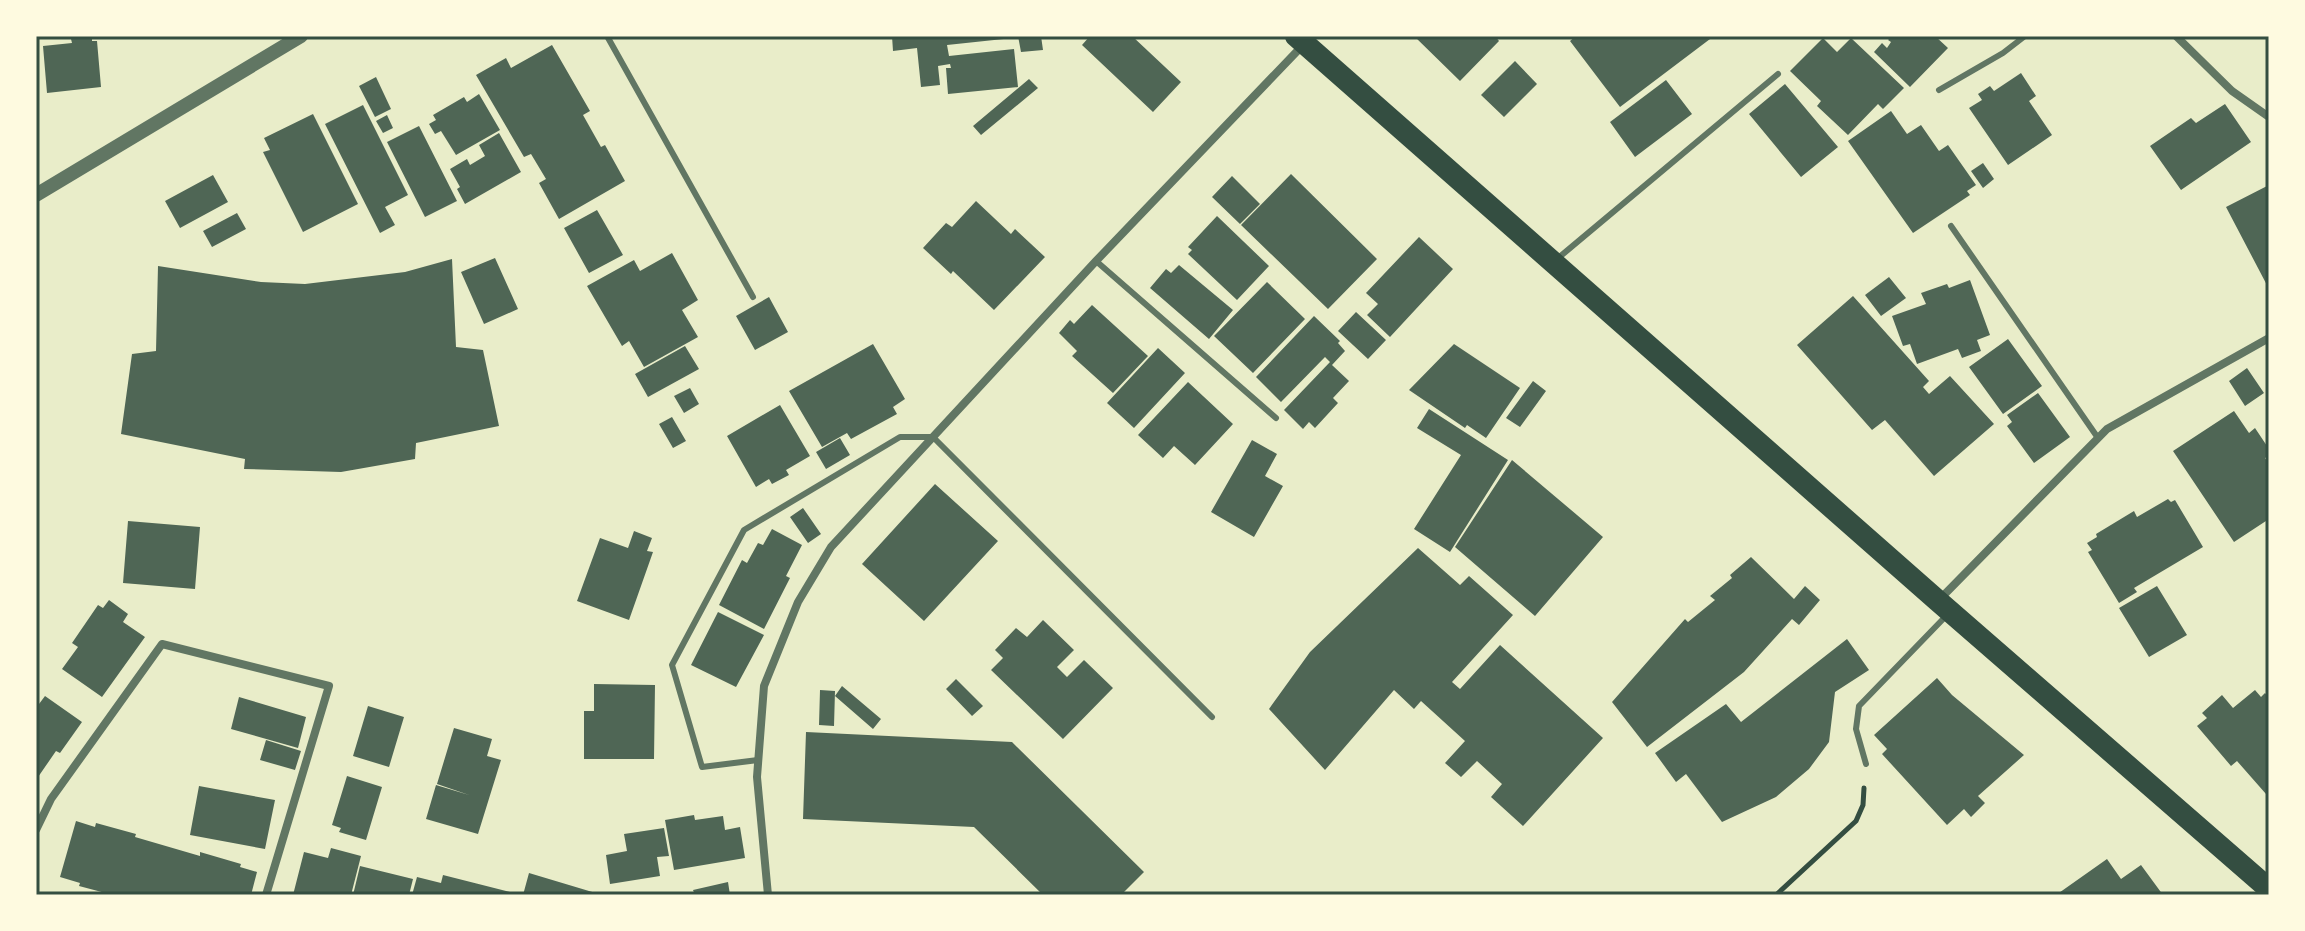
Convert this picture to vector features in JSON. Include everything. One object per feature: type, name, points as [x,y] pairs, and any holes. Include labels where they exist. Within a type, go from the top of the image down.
[{"type":"highway","points":[[1304,38],[1553,262],[2269,889]]},
{"type":"street","points":[[36,194],[301,36]]},
{"type":"street","points":[[2176,36],[2232,91],[2269,117]]},
{"type":"street","points":[[768,895],[757,777],[764,686],[798,602],[831,547],[1304,38]]},
{"type":"street","points":[[1944,606],[2107,429],[2269,338]]},
{"type":"street","points":[[36,830],[51,799],[162,644],[329,686],[266,895]]},
{"type":"lane","points":[[607,36],[753,297]]},
{"type":"lane","points":[[1939,90],[2003,53],[2025,36]]},
{"type":"lane","points":[[1553,262],[1778,74]]},
{"type":"lane","points":[[36,184],[36,194]]},
{"type":"lane","points":[[1951,226],[2098,438]]},
{"type":"lane","points":[[1096,261],[1276,418]]},
{"type":"lane","points":[[758,760],[702,767],[672,665],[744,530],[900,437],[933,437],[1212,717]]},
{"type":"lane","points":[[1866,764],[1856,729],[1859,706],[1944,606]]},
{"type":"path","points":[[1776,895],[1856,821],[1863,805],[1866,764]]},
{"type":"building","points":[[892,36],[1013,36],[947,45],[949,56],[1014,49],[1018,87],[948,94],[946,68],[951,68],[950,64],[938,66],[940,85],[921,87],[917,48],[893,51]]},
{"type":"building","points":[[1018,36],[1041,36],[1043,50],[1021,52]]},
{"type":"building","points":[[1090,36],[1132,36],[1181,82],[1153,112],[1082,45]]},
{"type":"building","points":[[1414,36],[1495,36],[1499,41],[1460,81]]},
{"type":"building","points":[[1576,36],[1714,36],[1620,107],[1570,41]]},
{"type":"building","points":[[1892,36],[1935,36],[1948,48],[1910,87],[1874,52],[1882,43],[1887,48]]},
{"type":"building","points":[[92,37],[92,41],[97,41],[101,87],[47,93],[43,46]]},
{"type":"building","points":[[1823,38],[1837,52],[1851,38],[1904,88],[1883,109],[1878,104],[1848,135],[1817,106],[1821,101],[1790,71]]},
{"type":"building","points":[[552,45],[590,111],[583,115],[601,147],[605,145],[625,181],[559,219],[539,183],[546,179],[531,154],[524,157],[476,75],[506,58],[511,68]]},
{"type":"building","points":[[1515,61],[1537,84],[1504,117],[1481,95]]},
{"type":"building","points":[[2021,73],[2036,96],[2029,101],[2052,135],[2008,165],[1969,108],[1982,100],[1978,94],[1990,86],[1994,91]]},
{"type":"building","points":[[376,77],[391,109],[375,117],[359,86]]},
{"type":"building","points":[[1029,79],[1038,88],[981,135],[973,126]]},
{"type":"building","points":[[1666,80],[1692,114],[1635,157],[1610,122]]},
{"type":"building","points":[[1785,84],[1838,147],[1801,177],[1749,114]]},
{"type":"building","points":[[479,94],[500,130],[456,155],[441,131],[435,134],[429,124],[436,120],[433,115],[464,97],[467,102]]},
{"type":"building","points":[[2225,104],[2251,142],[2181,190],[2150,146],[2191,118],[2196,123]]},
{"type":"building","points":[[363,105],[408,195],[385,207],[395,225],[380,233],[325,124]]},
{"type":"building","points":[[1891,111],[1907,134],[1921,125],[1939,151],[1948,145],[1976,185],[1967,191],[1970,195],[1913,233],[1848,141]]},
{"type":"building","points":[[313,114],[358,204],[303,232],[263,152],[270,150],[264,138]]},
{"type":"building","points":[[387,115],[393,128],[383,133],[376,121]]},
{"type":"building","points":[[419,126],[457,201],[425,217],[387,142]]},
{"type":"building","points":[[499,133],[521,172],[465,204],[450,169],[467,159],[470,165],[485,156],[479,145]]},
{"type":"building","points":[[1983,163],[1994,179],[1983,188],[1971,171]]},
{"type":"building","points":[[1291,174],[1377,259],[1328,309],[1241,225]]},
{"type":"building","points":[[213,175],[228,202],[180,228],[165,201]]},
{"type":"building","points":[[1232,176],[1260,204],[1240,224],[1212,197]]},
{"type":"building","points":[[2269,185],[2269,289],[2226,207]]},
{"type":"building","points":[[976,201],[1011,234],[1015,229],[1045,257],[994,310],[953,271],[951,274],[923,248],[946,223],[952,227]]},
{"type":"building","points":[[597,210],[623,255],[589,273],[564,228]]},
{"type":"building","points":[[237,213],[246,229],[212,247],[203,231]]},
{"type":"building","points":[[1217,216],[1269,266],[1237,300],[1188,254],[1192,250],[1188,247]]},
{"type":"building","points":[[1419,237],[1453,269],[1390,337],[1367,315],[1378,304],[1366,293]]},
{"type":"building","points":[[672,253],[698,300],[682,310],[698,337],[644,367],[629,341],[622,346],[587,286],[634,260],[640,271]]},
{"type":"building","points":[[495,258],[518,309],[484,324],[461,272]]},
{"type":"building","points":[[452,259],[456,347],[483,350],[499,426],[416,443],[415,459],[341,472],[244,469],[245,459],[121,434],[132,354],[156,351],[158,266],[261,282],[305,284],[405,272]]},
{"type":"building","points":[[1179,265],[1233,310],[1209,339],[1150,288],[1166,269],[1171,273]]},
{"type":"building","points":[[1889,277],[1906,298],[1881,316],[1865,295]]},
{"type":"building","points":[[1970,280],[1990,335],[1977,340],[1981,351],[1962,358],[1958,349],[1917,364],[1910,344],[1903,346],[1892,316],[1926,304],[1921,293]]},
{"type":"building","points":[[1267,282],[1305,319],[1253,373],[1214,336]]},
{"type":"building","points":[[1853,296],[1929,381],[1923,387],[1929,394],[1950,376],[1994,424],[1934,476],[1885,420],[1872,430],[1797,345]]},
{"type":"building","points":[[769,297],[788,332],[755,350],[736,316]]},
{"type":"building","points":[[1092,305],[1148,356],[1113,393],[1072,356],[1077,351],[1059,333],[1070,320],[1074,324]]},
{"type":"building","points":[[1356,312],[1386,340],[1368,359],[1338,331]]},
{"type":"building","points":[[1314,316],[1340,341],[1338,343],[1345,351],[1332,365],[1349,381],[1333,398],[1338,403],[1315,428],[1309,422],[1303,429],[1284,410],[1330,362],[1325,357],[1281,402],[1256,377]]},
{"type":"building","points":[[2008,339],[2042,386],[2003,414],[1969,367]]},
{"type":"building","points":[[873,344],[905,399],[893,407],[897,414],[851,439],[847,433],[822,447],[789,391]]},
{"type":"building","points":[[1454,344],[1520,388],[1486,438],[1467,425],[1465,428],[1409,390]]},
{"type":"building","points":[[685,346],[699,369],[648,397],[635,374]]},
{"type":"building","points":[[1158,348],[1185,373],[1134,428],[1107,403]]},
{"type":"building","points":[[2247,368],[2264,393],[2245,406],[2229,381]]},
{"type":"building","points":[[1533,381],[1546,391],[1520,427],[1506,418]]},
{"type":"building","points":[[1188,382],[1233,424],[1195,465],[1174,446],[1163,458],[1138,435]]},
{"type":"building","points":[[690,388],[699,404],[684,413],[674,396]]},
{"type":"building","points":[[2038,393],[2070,437],[2034,463],[2007,426],[2012,422],[2007,415]]},
{"type":"building","points":[[780,405],[810,456],[786,470],[789,475],[772,484],[769,479],[756,487],[727,436]]},
{"type":"building","points":[[1429,409],[1508,460],[1450,552],[1414,529],[1461,455],[1417,428]]},
{"type":"building","points":[[2234,411],[2249,433],[2255,428],[2269,449],[2269,456],[2265,458],[2269,464],[2269,519],[2234,542],[2173,451]]},
{"type":"building","points":[[672,417],[686,441],[673,448],[659,424]]},
{"type":"building","points":[[840,438],[850,455],[826,469],[816,452]]},
{"type":"building","points":[[1252,440],[1277,454],[1265,476],[1283,486],[1254,537],[1211,512]]},
{"type":"building","points":[[1512,460],[1603,537],[1535,616],[1455,547]]},
{"type":"building","points":[[935,484],[998,541],[924,621],[862,564]]},
{"type":"building","points":[[2168,499],[2171,502],[2175,500],[2203,547],[2134,588],[2137,592],[2119,603],[2088,552],[2092,550],[2087,543],[2134,511],[2137,517]]},
{"type":"building","points":[[803,508],[821,534],[808,543],[790,517]]},
{"type":"building","points":[[128,521],[200,527],[195,589],[123,583]]},
{"type":"building","points":[[772,529],[802,545],[786,576],[790,578],[764,629],[719,605],[742,560],[747,563],[758,543],[763,545]]},
{"type":"building","points":[[634,531],[652,538],[647,551],[653,552],[629,620],[577,601],[600,538],[628,548]]},
{"type":"building","points":[[1418,548],[1460,585],[1469,576],[1513,615],[1452,682],[1460,689],[1500,645],[1603,738],[1523,826],[1491,797],[1502,784],[1477,761],[1461,777],[1445,763],[1465,741],[1421,701],[1414,709],[1394,690],[1325,770],[1269,709],[1310,652]]},
{"type":"building","points":[[1751,557],[1794,599],[1805,586],[1820,600],[1799,625],[1792,619],[1744,672],[1647,747],[1612,702],[1685,619],[1688,622],[1715,600],[1710,596]]},
{"type":"building","points":[[2157,586],[2187,635],[2149,657],[2119,608]]},
{"type":"building","points":[[109,600],[128,614],[123,622],[145,637],[102,697],[62,669],[78,647],[72,643],[98,605],[103,608]]},
{"type":"building","points":[[718,612],[764,635],[736,687],[691,665]]},
{"type":"building","points":[[1043,620],[1074,650],[1057,667],[1067,677],[1084,660],[1113,688],[1063,739],[991,670],[1003,658],[995,650],[1016,628],[1027,637]]},
{"type":"building","points":[[1847,639],[1869,670],[1835,692],[1829,742],[1809,769],[1776,797],[1722,822],[1686,774],[1676,782],[1655,753],[1726,704],[1741,722]]},
{"type":"building","points":[[1937,678],[1952,695],[2024,755],[1978,796],[1985,803],[1971,817],[1964,809],[1947,825],[1882,754],[1887,749],[1874,735]]},
{"type":"building","points":[[956,679],[983,706],[972,716],[946,689]]},
{"type":"building","points":[[594,684],[655,685],[654,759],[584,759],[584,711],[594,711]]},
{"type":"building","points":[[842,686],[881,719],[873,729],[835,696]]},
{"type":"building","points":[[820,690],[835,691],[834,726],[819,725]]},
{"type":"building","points":[[2255,690],[2261,697],[2265,693],[2269,698],[2269,791],[2266,794],[2237,761],[2231,766],[2197,726],[2207,718],[2202,713],[2222,695],[2233,708]]},
{"type":"building","points":[[45,696],[82,722],[36,780],[36,708]]},
{"type":"building","points":[[239,697],[306,717],[298,748],[231,729]]},
{"type":"building","points":[[368,706],[404,717],[389,767],[353,756]]},
{"type":"building","points":[[454,728],[492,739],[487,756],[501,760],[478,834],[426,819],[436,785],[469,795],[437,784]]},
{"type":"building","points":[[806,732],[1012,742],[1144,872],[1121,895],[1043,895],[974,827],[803,819]]},
{"type":"building","points":[[266,740],[301,751],[295,770],[260,760]]},
{"type":"building","points":[[347,776],[382,787],[366,840],[339,832],[341,828],[332,825]]},
{"type":"building","points":[[199,786],[275,800],[265,849],[190,835]]},
{"type":"building","points":[[694,815],[695,820],[723,816],[725,830],[740,827],[745,858],[674,870],[665,820]]},
{"type":"building","points":[[76,821],[95,827],[96,823],[200,856],[200,852],[241,864],[240,867],[257,872],[251,895],[113,895],[79,886],[80,883],[60,877]]},
{"type":"building","points":[[664,828],[669,856],[657,857],[660,876],[610,884],[606,855],[627,851],[624,834]]},
{"type":"building","points":[[331,848],[361,856],[351,895],[293,895],[304,852],[328,858]]},
{"type":"building","points":[[2107,859],[2121,879],[2141,865],[2163,895],[2056,895]]},
{"type":"building","points":[[360,866],[413,879],[409,895],[353,895]]},
{"type":"building","points":[[529,873],[599,894],[599,895],[523,895]]},
{"type":"building","points":[[443,875],[518,895],[412,895],[417,877],[441,883]]},
{"type":"building","points":[[728,882],[730,895],[695,895],[693,890]]}]
